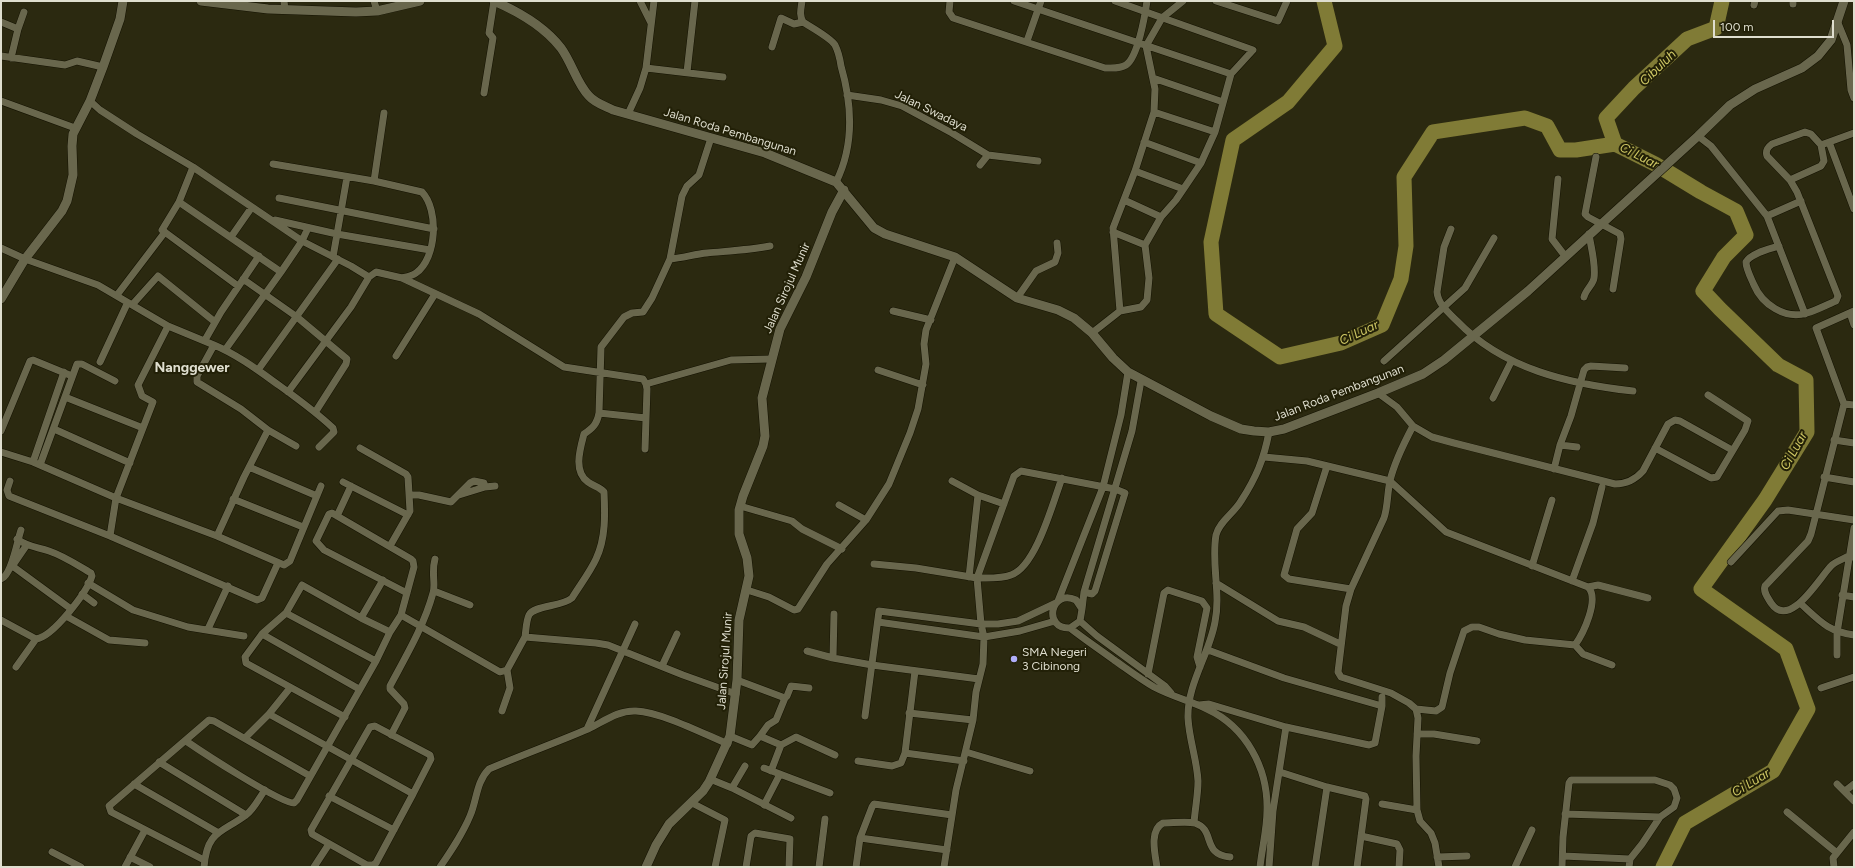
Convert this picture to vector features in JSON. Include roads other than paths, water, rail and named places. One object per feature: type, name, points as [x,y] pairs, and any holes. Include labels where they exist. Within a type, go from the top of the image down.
[{"type":"street","points":[[1,299],[25,259],[62,211],[67,201],[73,181],[72,146],[75,128],[90,101],[103,67],[120,19],[123,1]]},
{"type":"street","points":[[201,1],[377,11],[418,1]]},
{"type":"street","points":[[374,1],[377,11]]},
{"type":"street","points":[[484,93],[493,38],[489,33],[494,1]]},
{"type":"street","name":"Jalan Roda Pembangunan","points":[[494,1],[521,15],[543,31],[560,47],[589,96],[599,104],[628,114],[765,153],[836,182],[874,228],[885,234],[955,257],[1016,298],[1074,318],[1092,333],[1113,358],[1128,372],[1141,381],[1211,416],[1241,429],[1269,432],[1284,428],[1378,393],[1423,374],[1472,338],[1528,290],[1673,159],[1724,110],[1755,89],[1811,63],[1831,40],[1838,23],[1844,1]]},
{"type":"street","points":[[640,1],[651,23]]},
{"type":"street","points":[[628,114],[640,88],[646,68],[654,1]]},
{"type":"street","points":[[687,72],[695,1]]},
{"type":"street","points":[[802,1],[800,14],[803,22],[834,44],[844,74],[847,95],[849,137],[844,165],[836,182]]},
{"type":"street","points":[[950,1],[949,12],[951,17],[1105,68],[1126,65],[1132,60],[1146,12],[1147,1]]},
{"type":"street","points":[[1014,1],[1038,8],[1137,44],[1231,74]]},
{"type":"street","points":[[1027,41],[1041,1]]},
{"type":"street","points":[[1092,333],[1120,312],[1141,307],[1147,300],[1149,278],[1145,245],[1161,217],[1201,163],[1215,132],[1231,74],[1253,50],[1115,1]]},
{"type":"street","points":[[1120,312],[1113,232],[1114,224],[1135,171],[1154,112],[1155,96],[1153,78],[1146,46],[1162,18],[1183,1]]},
{"type":"street","points":[[1216,1],[1278,21],[1287,1]]},
{"type":"street","points":[[11,58],[24,12]]},
{"type":"street","points":[[772,47],[781,18],[794,24],[803,22]]},
{"type":"street","points":[[1,22],[18,29]]},
{"type":"street","points":[[1838,23],[1847,45],[1854,98]]},
{"type":"street","points":[[1,56],[65,65],[77,61],[103,67]]},
{"type":"street","points":[[646,68],[723,77]]},
{"type":"street","points":[[1153,78],[1223,102]]},
{"type":"street","name":"Jalan Swadaya","points":[[847,95],[881,100],[902,106],[952,133],[988,155]]},
{"type":"street","points":[[1,100],[75,128]]},
{"type":"street","points":[[90,101],[100,110],[193,167],[302,241],[369,277]]},
{"type":"street","points":[[1154,112],[1215,132]]},
{"type":"street","points":[[374,182],[384,113]]},
{"type":"street","points":[[1779,246],[1748,259],[1746,265],[1758,296],[1763,301],[1778,310],[1790,313],[1805,314],[1836,301],[1838,296],[1801,201],[1790,180],[1767,156],[1766,153],[1768,147],[1779,141],[1805,132],[1811,134],[1821,145],[1824,160],[1821,166],[1790,180]]},
{"type":"street","points":[[1821,145],[1854,133]]},
{"type":"street","points":[[1698,136],[1710,146],[1767,216],[1805,314]]},
{"type":"street","points":[[502,711],[510,688],[507,670],[526,637],[528,616],[536,610],[564,603],[572,598],[591,568],[601,546],[604,526],[604,492],[587,482],[582,477],[579,469],[584,434],[592,429],[597,423],[599,413],[600,351],[602,344],[624,317],[632,313],[643,312],[646,309],[670,259],[682,196],[687,186],[699,175],[711,138]]},
{"type":"street","points":[[1144,142],[1201,163]]},
{"type":"street","points":[[1829,142],[1854,209]]},
{"type":"street","points":[[980,165],[988,155],[1038,161]]},
{"type":"street","points":[[1596,157],[1585,214],[1618,232],[1621,236],[1613,289]]},
{"type":"street","points":[[273,164],[422,192],[429,203],[434,229],[430,250],[422,266],[417,272],[402,278]]},
{"type":"street","points":[[193,167],[179,202],[163,227],[163,230],[238,286]]},
{"type":"street","points":[[1135,171],[1183,189]]},
{"type":"street","points":[[258,370],[297,317],[336,258],[338,234],[347,177]]},
{"type":"street","points":[[1558,179],[1552,239],[1565,256]]},
{"type":"street","name":"Jalan Sirojul Munir","points":[[646,867],[662,833],[674,818],[692,803],[703,791],[729,740],[736,694],[739,620],[747,590],[749,566],[739,534],[740,506],[763,446],[765,436],[762,398],[770,359],[780,329],[806,277],[832,212],[844,190]]},
{"type":"street","points":[[279,198],[434,229]]},
{"type":"street","points":[[1124,200],[1161,217]]},
{"type":"street","points":[[1767,216],[1801,201]]},
{"type":"street","points":[[179,202],[281,272]]},
{"type":"street","points":[[231,237],[252,207]]},
{"type":"street","points":[[271,219],[338,234],[430,250]]},
{"type":"street","points":[[225,350],[281,272],[302,241],[308,228]]},
{"type":"street","points":[[1451,229],[1444,247],[1437,298],[1444,308],[1472,338],[1511,362],[1542,374],[1580,383],[1633,392]]},
{"type":"street","points":[[118,295],[166,232]]},
{"type":"street","points":[[1113,232],[1145,245]]},
{"type":"street","points":[[1584,297],[1586,290],[1594,278],[1589,234]]},
{"type":"street","points":[[1384,361],[1444,308],[1469,283],[1494,238]]},
{"type":"street","points":[[1016,298],[1036,271],[1055,262],[1058,253],[1057,243]]},
{"type":"street","points":[[670,259],[683,258],[705,253],[742,251],[770,246]]},
{"type":"street","points":[[1,248],[25,259],[98,285],[118,295],[130,305],[168,326],[205,340],[258,370],[316,411],[334,429],[334,432],[319,447]]},
{"type":"street","points":[[205,340],[238,286],[259,256]]},
{"type":"street","points":[[747,590],[769,597],[794,610],[798,609],[820,574],[866,520],[881,498],[910,434],[918,409],[926,364],[924,344],[926,330],[955,257]]},
{"type":"street","points":[[288,392],[325,340],[351,307],[369,277],[376,272],[402,278],[502,327],[557,363],[571,368],[643,379],[646,384],[645,449]]},
{"type":"street","points":[[100,362],[130,305],[158,276],[215,322]]},
{"type":"street","points":[[243,279],[297,317],[346,357],[347,362],[316,411]]},
{"type":"street","points":[[396,356],[436,294]]},
{"type":"street","points":[[893,311],[931,320]]},
{"type":"street","points":[[1851,557],[1832,566],[1800,603],[1790,610],[1773,606],[1764,589],[1765,586],[1808,541],[1844,404],[1816,328],[1852,312],[1854,325]]},
{"type":"street","points":[[110,536],[116,498],[153,402],[142,396],[138,385],[168,326]]},
{"type":"street","points":[[214,345],[196,376],[197,382],[241,409],[268,430],[296,446]]},
{"type":"street","points":[[646,384],[730,360],[770,359]]},
{"type":"street","points":[[1,431],[30,361],[33,360],[72,376]]},
{"type":"street","points":[[1493,398],[1511,362]]},
{"type":"street","points":[[40,465],[77,364],[80,363],[115,381]]},
{"type":"street","points":[[1554,469],[1560,445],[1571,416],[1580,383],[1587,367],[1625,368]]},
{"type":"street","points":[[878,370],[923,385]]},
{"type":"street","points":[[32,462],[64,372]]},
{"type":"street","points":[[1128,372],[1121,415],[1103,487],[1052,612],[1055,621],[1061,627],[1070,628],[1143,681],[1164,692],[1171,693],[1199,705],[1226,721],[1246,741],[1254,752],[1265,785],[1270,811],[1269,867]]},
{"type":"street","points":[[1070,628],[1080,621],[1084,592],[1132,431],[1141,381]]},
{"type":"street","points":[[1378,393],[1393,404],[1413,426],[1432,437],[1607,483],[1623,484],[1638,477],[1643,471],[1668,424],[1675,420],[1680,421],[1732,450]]},
{"type":"street","points":[[1655,448],[1713,478],[1717,477],[1748,425],[1748,421],[1708,395]]},
{"type":"street","points":[[65,397],[143,428]]},
{"type":"street","points":[[1844,404],[1854,405]]},
{"type":"street","points":[[599,413],[646,418]]},
{"type":"street","points":[[1413,426],[1405,441],[1390,481],[1388,504],[1384,518],[1351,589],[1340,644],[1337,668],[1339,675],[1391,693],[1409,703],[1416,709],[1418,718],[1416,756],[1417,810],[1420,821],[1431,833],[1435,843],[1439,867]]},
{"type":"street","points":[[54,430],[130,463]]},
{"type":"street","points":[[217,536],[233,499],[268,430]]},
{"type":"street","points":[[1194,823],[1198,781],[1188,718],[1189,702],[1200,667],[1208,650],[1216,621],[1214,553],[1218,528],[1241,502],[1264,457],[1269,432]]},
{"type":"street","points":[[1834,440],[1854,443]]},
{"type":"street","points":[[1560,445],[1577,447]]},
{"type":"street","points":[[360,448],[407,474],[414,495],[408,515],[390,546]]},
{"type":"street","points":[[1,452],[40,465],[116,498],[217,536],[278,563],[286,565],[290,561],[321,486]]},
{"type":"street","points":[[1264,457],[1307,461],[1390,481],[1446,532],[1588,587],[1598,585],[1648,598]]},
{"type":"street","points":[[1328,466],[1312,513],[1298,529],[1284,575],[1288,579],[1351,589]]},
{"type":"street","points":[[249,467],[317,496]]},
{"type":"street","points":[[944,867],[952,815],[973,720],[979,679],[983,664],[984,637],[981,624],[978,578],[1014,476],[1018,472],[1062,478],[1124,491],[1125,495],[1096,591],[1092,594],[1084,592]]},
{"type":"street","points":[[1824,477],[1854,482]]},
{"type":"street","points":[[874,564],[916,568],[978,578],[1010,576],[1021,569],[1036,549],[1062,478]]},
{"type":"street","points":[[10,481],[7,490],[9,496],[110,536],[260,600],[278,563]]},
{"type":"street","points":[[952,481],[978,495],[1004,504]]},
{"type":"street","points":[[343,482],[408,515]]},
{"type":"street","points":[[337,516],[351,486]]},
{"type":"street","points":[[414,495],[448,503],[459,495],[486,487],[495,486]]},
{"type":"street","points":[[1572,581],[1593,523],[1602,487]]},
{"type":"street","points":[[969,577],[978,495]]},
{"type":"street","points":[[233,499],[303,527]]},
{"type":"street","points":[[1532,566],[1552,500]]},
{"type":"street","points":[[839,505],[866,520]]},
{"type":"street","points":[[740,506],[792,521],[802,529],[842,549]]},
{"type":"street","points":[[1731,562],[1778,511],[1782,510],[1854,520]]},
{"type":"street","points":[[186,741],[265,790],[287,802],[294,803],[345,717],[390,632],[401,615],[408,593],[414,566],[413,561],[390,546],[337,516],[332,514],[327,516],[316,541],[318,545],[324,550],[408,593]]},
{"type":"street","points":[[1837,655],[1836,633],[1842,595],[1851,557],[1854,528]]},
{"type":"street","points":[[11,566],[17,539],[21,530]]},
{"type":"street","points":[[1,620],[36,639],[42,638],[48,635],[66,616],[82,594],[92,576],[91,573],[62,556],[49,551],[26,546],[17,539]]},
{"type":"street","points":[[1,578],[4,578],[26,546]]},
{"type":"street","points":[[391,735],[405,708],[404,704],[390,689],[390,686],[434,591],[432,569],[435,559]]},
{"type":"street","points":[[11,566],[70,609]]},
{"type":"street","points":[[361,618],[383,580]]},
{"type":"street","points":[[88,583],[133,610],[188,626],[244,636]]},
{"type":"street","points":[[1216,583],[1278,621],[1304,627],[1340,644]]},
{"type":"street","points":[[345,717],[290,688],[246,661],[245,656],[262,634],[286,613],[302,585],[361,618],[390,632]]},
{"type":"street","points":[[208,629],[228,586]]},
{"type":"street","points":[[1575,645],[1586,626],[1592,601],[1591,592],[1588,587]]},
{"type":"street","points":[[1148,674],[1164,593],[1168,590],[1202,601],[1207,608],[1197,657],[1200,667]]},
{"type":"street","points":[[434,591],[470,605]]},
{"type":"street","points":[[82,594],[94,604]]},
{"type":"street","points":[[1842,595],[1854,597]]},
{"type":"street","points":[[865,716],[878,613],[883,611],[981,624],[998,624],[1018,621],[1064,598],[1072,598],[1078,602],[1082,609]]},
{"type":"street","points":[[1800,603],[1826,627],[1836,633],[1854,635]]},
{"type":"street","points":[[286,613],[376,661]]},
{"type":"street","points":[[833,658],[834,614]]},
{"type":"street","points":[[401,615],[500,672],[507,670]]},
{"type":"street","points":[[66,616],[108,640],[145,643]]},
{"type":"street","points":[[1018,621],[1020,631]]},
{"type":"street","points":[[878,622],[984,637],[1020,631],[1055,621]]},
{"type":"street","points":[[1080,621],[1097,636],[1165,686],[1171,693]]},
{"type":"street","points":[[587,729],[635,624]]},
{"type":"street","points":[[1416,709],[1436,710],[1442,707],[1450,673],[1464,631],[1468,629],[1479,627],[1499,634],[1526,640],[1575,645],[1583,654],[1612,665]]},
{"type":"street","points":[[262,634],[359,689]]},
{"type":"street","points":[[662,666],[677,634]]},
{"type":"street","points":[[1092,644],[1097,636]]},
{"type":"street","points":[[526,637],[596,643],[623,651],[736,694]]},
{"type":"street","points":[[16,667],[36,639]]},
{"type":"street","points":[[1208,650],[1284,678],[1382,706]]},
{"type":"street","points":[[806,651],[833,658],[872,665],[979,679]]},
{"type":"street","points":[[858,761],[897,765],[903,760],[915,671]]},
{"type":"street","points":[[1821,688],[1854,677]]},
{"type":"street","points":[[737,680],[785,698]]},
{"type":"street","points":[[440,867],[458,841],[470,815],[479,783],[483,775],[489,769],[587,729],[612,716],[634,710],[729,740],[752,745],[768,725],[776,720],[791,686],[794,685],[809,688]]},
{"type":"street","points":[[245,738],[269,714],[290,688]]},
{"type":"street","points":[[1199,705],[1209,704],[1286,727],[1373,745],[1382,706],[1382,697]]},
{"type":"street","points":[[269,714],[335,749],[350,760],[413,794]]},
{"type":"street","points":[[909,714],[973,720]]},
{"type":"street","points":[[265,790],[246,815],[218,832],[208,848],[204,863],[108,809],[109,806],[159,762],[207,722],[212,720],[310,776]]},
{"type":"street","points":[[375,726],[391,735],[428,753],[431,757],[376,863],[367,865],[312,834],[311,830],[329,796],[370,727],[375,726]]},
{"type":"street","points":[[1260,867],[1270,811],[1280,772],[1286,727]]},
{"type":"street","points":[[1417,734],[1434,734],[1477,741]]},
{"type":"street","points":[[760,736],[781,745]]},
{"type":"street","points":[[830,793],[767,770],[781,745],[796,737],[836,755]]},
{"type":"street","points":[[966,752],[1030,771]]},
{"type":"street","points":[[905,753],[964,761]]},
{"type":"street","points":[[159,762],[246,815]]},
{"type":"street","points":[[732,788],[745,766]]},
{"type":"street","points":[[1280,772],[1327,787],[1365,796],[1366,799],[1357,867]]},
{"type":"street","points":[[764,805],[780,774]]},
{"type":"street","points":[[710,779],[732,788],[791,818]]},
{"type":"street","points":[[1562,867],[1565,814],[1569,783],[1573,779],[1655,780],[1670,785],[1676,794],[1676,803],[1674,807],[1660,817],[1630,859],[1629,867]]},
{"type":"street","points":[[134,784],[218,832]]},
{"type":"street","points":[[1837,784],[1854,801]]},
{"type":"street","points":[[1845,791],[1854,784]]},
{"type":"street","points":[[1315,867],[1327,787]]},
{"type":"street","points":[[329,796],[394,830]]},
{"type":"street","points":[[692,803],[726,820],[715,867]]},
{"type":"street","points":[[856,867],[860,838],[874,804],[952,815]]},
{"type":"street","points":[[1382,804],[1417,810]]},
{"type":"street","points":[[1787,812],[1837,853]]},
{"type":"street","points":[[1565,814],[1660,817]]},
{"type":"street","points":[[819,867],[825,819]]},
{"type":"street","points":[[1157,867],[1155,834],[1159,825],[1163,823],[1194,823],[1204,829],[1214,852],[1221,856],[1230,857]]},
{"type":"street","points":[[125,867],[145,830]]},
{"type":"street","points":[[1515,867],[1532,830]]},
{"type":"street","points":[[1834,867],[1832,862],[1837,853],[1854,832]]},
{"type":"street","points":[[746,867],[751,836],[755,833],[790,839],[790,867]]},
{"type":"street","points":[[1361,836],[1397,844],[1400,850],[1399,867]]},
{"type":"street","points":[[860,838],[947,850]]},
{"type":"street","points":[[314,867],[328,844]]},
{"type":"street","points":[[52,852],[81,867]]},
{"type":"street","points":[[1437,857],[1467,856]]},
{"type":"street","points":[[1563,856],[1630,859]]},
{"type":"street","points":[[130,857],[150,867]]},
{"type":"waterway","name":"Ci Luar","points":[[1324,1],[1335,46],[1288,102],[1233,140],[1211,242],[1216,314],[1280,357],[1341,343],[1382,325],[1401,279],[1406,246],[1404,177],[1433,132],[1525,118],[1547,126],[1560,150],[1576,150],[1615,144],[1655,164],[1736,211],[1746,235],[1724,257],[1703,291],[1778,365],[1806,380],[1807,432],[1765,500],[1701,589],[1786,649],[1808,709],[1773,771],[1685,823],[1663,867]]},
{"type":"waterway","name":"Cibuluh","points":[[1615,144],[1606,118],[1634,88],[1687,39],[1716,28],[1722,1]]},
{"type":"place","name":"SMA Negeri 3 Cibinong","points":[[1014,659]]},
{"type":"district","name":"Nanggewer","points":[[192,368]]}]
